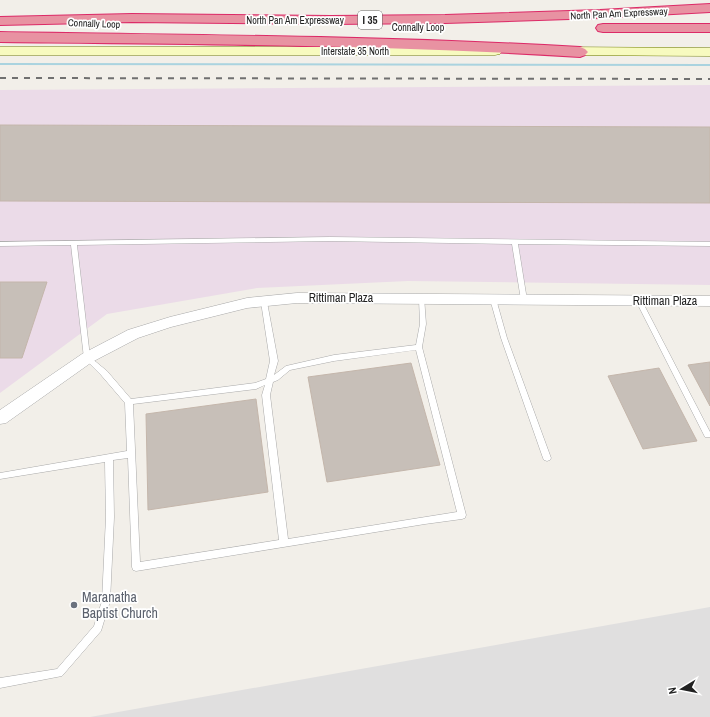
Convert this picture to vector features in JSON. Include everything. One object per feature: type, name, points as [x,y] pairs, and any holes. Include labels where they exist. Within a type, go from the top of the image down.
[{"type":"highway","name":"North Pan Am Expressway","points":[[0,21],[132,18],[331,20],[453,19],[600,14],[710,8]]},
{"type":"highway","name":"Connally Loop","points":[[29,21],[257,27],[710,28]]},
{"type":"highway","points":[[0,37],[286,41],[493,47],[580,52]]},
{"type":"main road","name":"Interstate 35 North","points":[[0,51],[710,52]]},
{"type":"street","name":"Rittiman Plaza","points":[[0,418],[87,358],[133,334],[170,322],[247,303],[297,298],[710,301]]},
{"type":"lane","points":[[0,244],[330,239],[710,244]]},
{"type":"lane","points":[[515,242],[524,300]]},
{"type":"lane","points":[[74,243],[87,358],[104,373],[129,402],[136,567],[462,515],[419,347],[423,324],[422,299]]},
{"type":"lane","points":[[493,299],[504,338],[547,458]]},
{"type":"lane","points":[[639,301],[708,434]]},
{"type":"lane","points":[[264,302],[274,361],[271,379],[266,395],[284,544]]},
{"type":"lane","points":[[129,402],[256,386],[271,379],[288,368],[334,358],[419,347]]},
{"type":"lane","points":[[0,476],[131,454]]},
{"type":"lane","points":[[0,683],[59,673],[98,628],[106,601],[110,517],[109,457]]},
{"type":"shaded area","points":[[710,85],[710,285],[408,281],[257,288],[107,314],[0,393],[0,90]]},
{"type":"shaded area","points":[[710,607],[710,717],[90,717]]},
{"type":"building","points":[[0,125],[710,127],[710,203],[0,201]]},
{"type":"building","points":[[0,282],[47,282],[22,358],[0,358]]},
{"type":"building","points":[[710,362],[710,406],[688,365]]},
{"type":"building","points":[[411,363],[440,465],[327,482],[308,377]]},
{"type":"building","points":[[659,368],[697,441],[643,449],[608,376]]},
{"type":"building","points":[[256,399],[268,492],[148,510],[146,414]]},
{"type":"waterway","points":[[0,64],[710,65]]},
{"type":"railway","points":[[0,78],[710,79]]},
{"type":"place","name":"Maranatha Baptist Church","points":[[74,605]]}]
